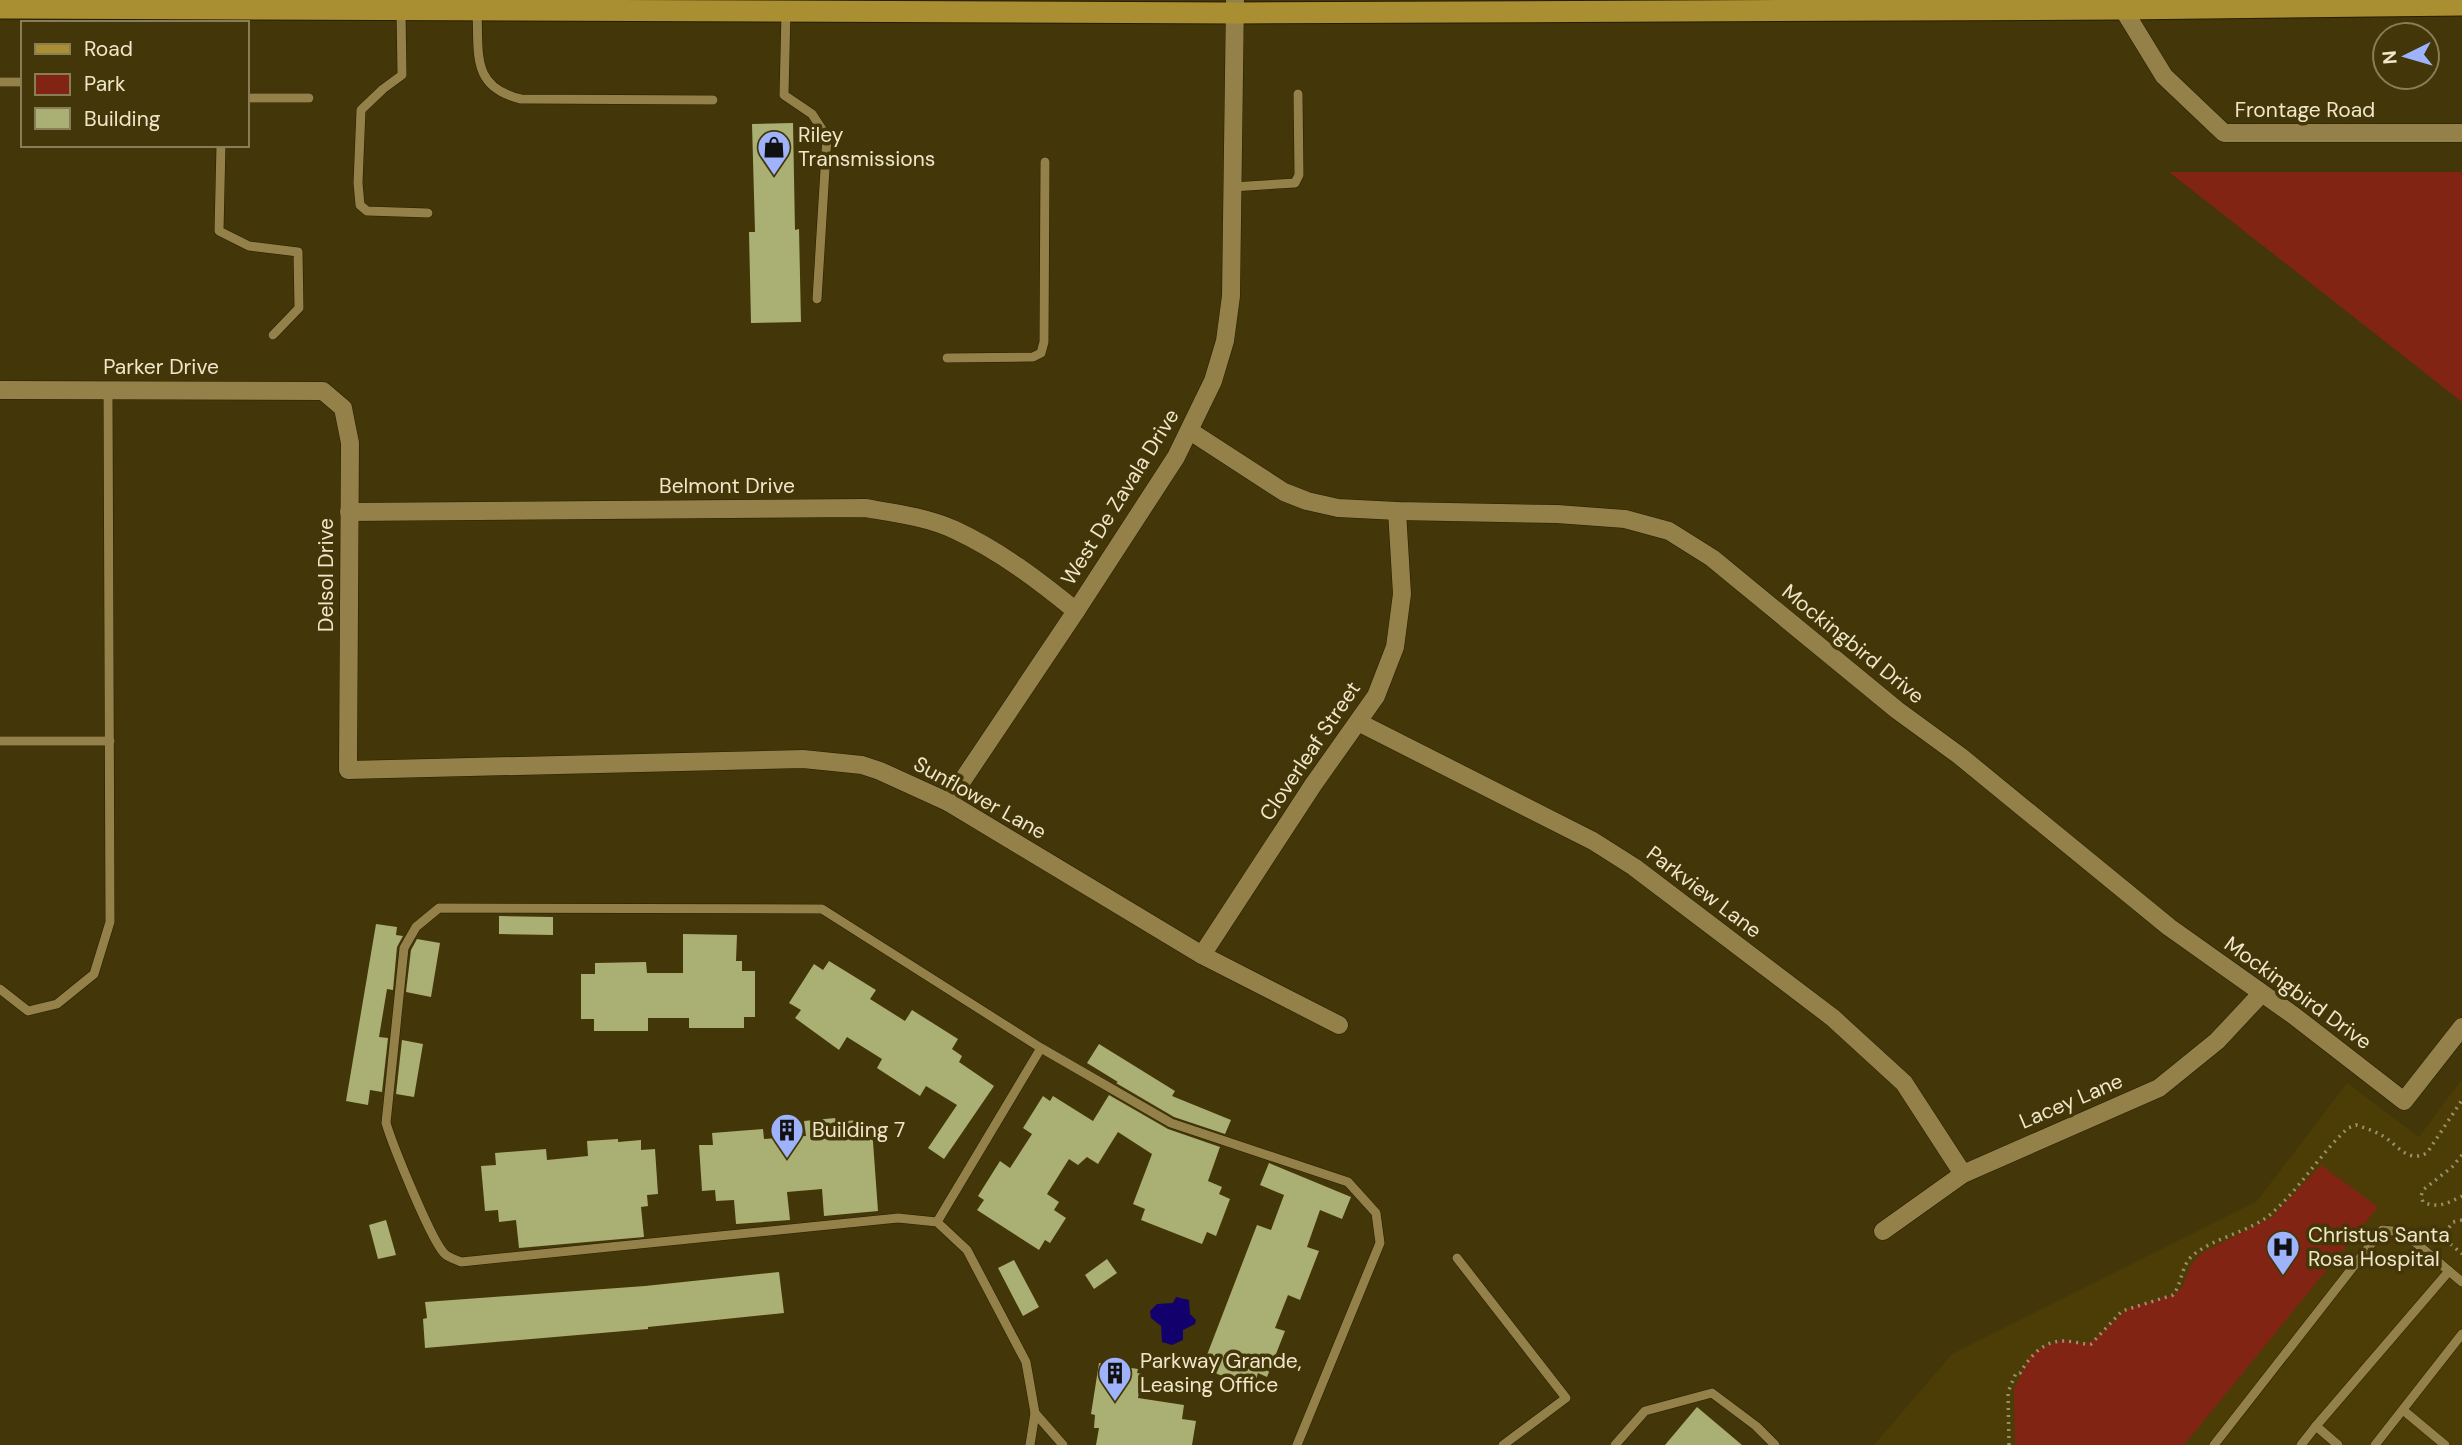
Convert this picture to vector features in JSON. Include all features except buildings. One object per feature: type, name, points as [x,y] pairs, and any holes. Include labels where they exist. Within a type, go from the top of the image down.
[{"type":"main road","points":[[0,8],[224,16],[401,9],[477,10],[528,5],[786,10],[1235,6],[2123,9],[2462,5]]},
{"type":"street","name":"West De Zavala Drive","points":[[948,802],[1176,457],[1213,382],[1224,341],[1231,296],[1235,6]]},
{"type":"street","name":"Frontage Road","points":[[2123,9],[2164,76],[2224,133],[2462,133]]},
{"type":"street","name":"Parker Drive","points":[[0,390],[323,391]]},
{"type":"street","name":"Delsol Drive","points":[[323,391],[343,408],[350,443],[348,770]]},
{"type":"street","name":"Mockingbird Drive","points":[[1190,432],[1284,492],[1338,508],[1557,514],[1625,519],[1669,531],[1712,558],[2169,927],[2293,1015],[2403,1101],[2462,1027]]},
{"type":"street","name":"Belmont Drive","points":[[349,512],[865,508],[912,516],[953,529],[1021,567],[1076,611]]},
{"type":"street","name":"Cloverleaf Street","points":[[1202,955],[1313,785],[1376,696],[1395,647],[1402,594],[1397,511]]},
{"type":"street","name":"Parkview Lane","points":[[1358,722],[1593,841],[1634,867],[1833,1018],[1904,1083],[1963,1174]]},
{"type":"street","name":"Sunflower Lane","points":[[348,770],[803,759],[862,765],[948,802],[1202,955],[1339,1025]]},
{"type":"street","name":"Lacey Lane","points":[[1883,1231],[1963,1174],[2159,1088],[2217,1041],[2261,994]]},
{"type":"lane","points":[[401,9],[402,75],[361,110],[358,183],[360,205],[367,211],[428,213]]},
{"type":"lane","points":[[477,10],[479,62],[487,82],[502,95],[521,99],[713,100]]},
{"type":"lane","points":[[786,10],[784,95],[812,114],[827,137],[817,299]]},
{"type":"lane","points":[[0,82],[21,82]]},
{"type":"lane","points":[[1232,187],[1295,183],[1299,175],[1298,94]]},
{"type":"lane","points":[[248,98],[309,98]]},
{"type":"lane","points":[[221,147],[219,231],[249,246],[298,251],[299,308],[273,335]]},
{"type":"lane","points":[[947,358],[1033,357],[1041,353],[1044,342],[1045,162]]},
{"type":"lane","points":[[0,989],[27,1011],[57,1004],[94,974],[110,922],[108,390]]},
{"type":"lane","points":[[0,741],[110,741]]},
{"type":"lane","points":[[1030,1445],[1035,1413],[1026,1362],[967,1250],[937,1222],[898,1218],[461,1262],[444,1255],[391,1142],[386,1123],[404,948],[416,927],[439,908],[822,909],[1041,1048],[1171,1123],[1348,1182],[1376,1213],[1380,1243],[1297,1445]]},
{"type":"lane","points":[[937,1222],[1041,1048]]},
{"type":"lane","points":[[2214,1445],[2382,1230],[2403,1232],[2462,1282]]},
{"type":"lane","points":[[1457,1258],[1566,1398],[1503,1445]]},
{"type":"lane","points":[[2301,1445],[2449,1271]]},
{"type":"lane","points":[[2375,1445],[2462,1334]]},
{"type":"lane","points":[[1615,1445],[1645,1411],[1712,1392],[1756,1426],[1775,1445]]},
{"type":"lane","points":[[2403,1410],[2445,1445]]},
{"type":"lane","points":[[1035,1413],[1063,1445]]},
{"type":"lane","points":[[2316,1426],[2338,1445]]},
{"type":"path","points":[[2009,1445],[2008,1392],[2016,1373],[2020,1373],[2031,1355],[2062,1340],[2091,1344],[2122,1311],[2173,1295],[2193,1255],[2230,1234],[2267,1218],[2305,1179],[2348,1128],[2356,1125],[2381,1134],[2408,1156],[2418,1157],[2427,1153],[2462,1100]]},
{"type":"path","points":[[2462,1155],[2452,1167],[2423,1190],[2421,1196],[2423,1202],[2432,1206],[2443,1205],[2462,1196]]},
{"type":"path","points":[[2462,1220],[2453,1222],[2448,1229],[2446,1240],[2462,1254]]},
{"type":"shaded area","name":"Christus Santa Rosa Hospital","points":[[2462,1079],[2462,1445],[1874,1445],[1952,1354],[2257,1201],[2347,1083],[2419,1137]]},
{"type":"shaded area","points":[[1176,1297],[1189,1300],[1190,1314],[1196,1320],[1195,1324],[1183,1330],[1183,1340],[1172,1345],[1162,1342],[1161,1326],[1151,1318],[1150,1311],[1157,1304],[1173,1303]]},
{"type":"green space","points":[[2169,172],[2462,172],[2462,402]]},
{"type":"green space","points":[[2321,1165],[2378,1207],[2184,1445],[2015,1445],[2014,1389],[2031,1355],[2062,1340],[2085,1344],[2095,1339],[2129,1308],[2173,1295],[2182,1288],[2191,1265],[2202,1253],[2272,1217]]},
{"type":"place","name":"Riley Transmissions","points":[[774,177]]},
{"type":"place","name":"Building 7","points":[[787,1160]]},
{"type":"place","name":"Christus Santa Rosa Hospital","points":[[2283,1277]]},
{"type":"place","name":"Parkway Grande, Leasing Office","points":[[1115,1403]]}]
